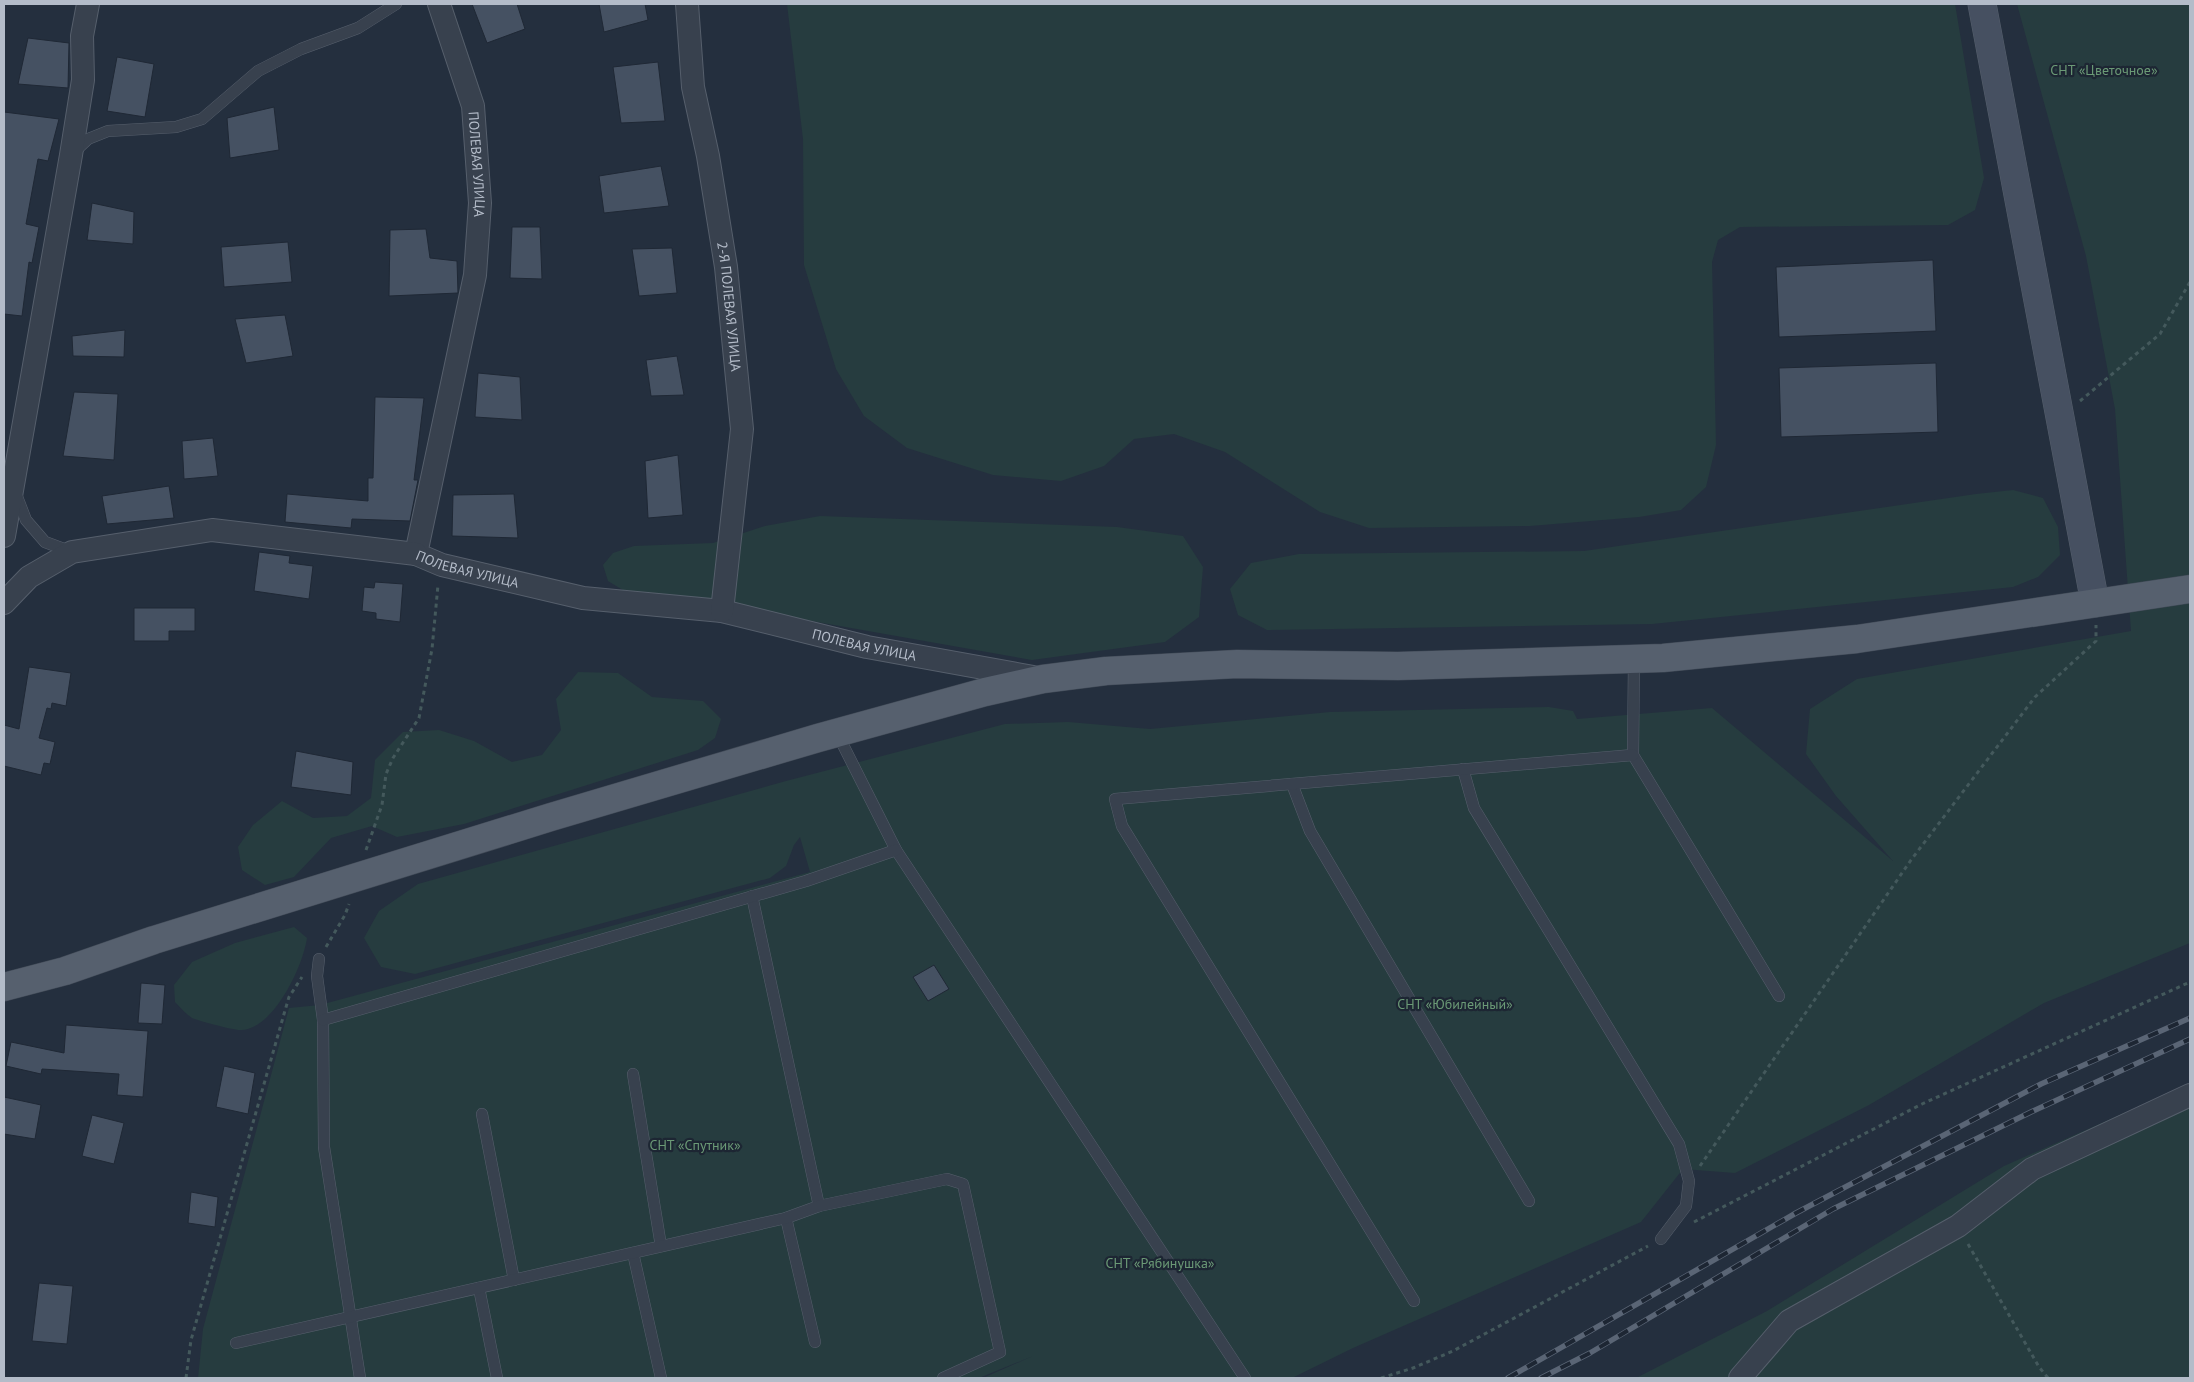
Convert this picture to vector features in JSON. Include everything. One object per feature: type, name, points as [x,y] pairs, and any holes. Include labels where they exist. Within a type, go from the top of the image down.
[{"type":"main road","points":[[4,987],[65,971],[154,940],[358,876],[837,733],[1043,678],[1106,671],[1237,664],[1398,666],[1634,659],[1736,652],[1857,639],[2190,589]]},
{"type":"street","points":[[4,536],[71,155],[82,80],[82,36],[88,4]]},
{"type":"street","name":"ПОЛЕВАЯ УЛИЦА","points":[[439,4],[473,106],[480,203],[475,275],[416,554],[442,564],[583,598],[722,612],[867,647],[1043,678]]},
{"type":"street","name":"2-Я ПОЛЕВАЯ УЛИЦА","points":[[687,4],[693,87],[708,156],[726,267],[742,429],[722,612]]},
{"type":"street","points":[[1982,4],[2095,603]]},
{"type":"street","points":[[4,603],[29,578],[72,552],[212,530],[416,554]]},
{"type":"street","points":[[1740,1378],[1789,1321],[1958,1226],[2032,1169],[2190,1095]]},
{"type":"lane","points":[[71,155],[88,139],[108,131],[176,127],[202,119],[258,71],[301,49],[358,28],[396,4]]},
{"type":"lane","points":[[12,485],[26,520],[45,542],[72,552]]},
{"type":"lane","points":[[1634,659],[1633,755],[1779,996]]},
{"type":"lane","points":[[837,733],[896,850],[1245,1378]]},
{"type":"lane","points":[[1414,1301],[1122,826],[1115,799],[1633,755]]},
{"type":"lane","points":[[1463,769],[1474,808],[1680,1144],[1689,1181],[1686,1206],[1661,1239]]},
{"type":"lane","points":[[1292,784],[1310,831],[1529,1201]]},
{"type":"lane","points":[[323,1020],[806,881],[896,850]]},
{"type":"lane","points":[[752,896],[819,1206]]},
{"type":"lane","points":[[319,959],[317,976],[323,1020],[324,1147],[360,1378]]},
{"type":"lane","points":[[633,1074],[661,1246]]},
{"type":"lane","points":[[482,1114],[514,1280]]},
{"type":"lane","points":[[236,1343],[786,1218],[819,1206],[947,1179],[963,1184],[1000,1352],[943,1378]]},
{"type":"lane","points":[[786,1218],[815,1342]]},
{"type":"lane","points":[[633,1253],[660,1378]]},
{"type":"lane","points":[[479,1288],[497,1378]]},
{"type":"path","points":[[2060,417],[2160,334],[2190,282]]},
{"type":"path","points":[[186,1378],[191,1340],[286,1005],[301,978],[319,959],[345,914],[382,805],[386,774],[393,758],[419,718],[432,649],[439,575],[442,564]]},
{"type":"path","points":[[1689,1181],[1911,860],[2035,697],[2096,641],[2095,603]]},
{"type":"path","points":[[1381,1378],[1413,1368],[1453,1351],[1661,1239],[1922,1104],[2190,982]]},
{"type":"path","points":[[1958,1226],[2039,1367],[2048,1378]]},
{"type":"green space","points":[[787,4],[1955,4],[1984,178],[1975,210],[1948,225],[1740,227],[1718,240],[1712,262],[1716,445],[1706,487],[1681,510],[1639,517],[1530,526],[1369,528],[1320,512],[1225,452],[1174,434],[1134,439],[1104,466],[1061,481],[993,475],[907,448],[864,416],[836,369],[804,265],[803,139]]},
{"type":"green space","points":[[2017,4],[2190,4],[2190,943],[2044,1003],[1869,1105],[1735,1173],[1683,1169],[1641,1222],[1353,1348],[1292,1378],[983,1378],[1033,1356],[979,1378],[198,1378],[203,1329],[289,1008],[320,1005],[810,872],[800,837],[794,845],[786,866],[770,878],[415,974],[381,967],[364,938],[379,911],[418,884],[786,781],[1005,724],[1068,722],[1150,729],[1330,712],[1549,707],[1573,711],[1577,719],[1712,708],[1893,861],[1836,796],[1806,754],[1810,709],[1857,679],[2131,631],[2115,409],[2086,256]]},
{"type":"green space","points":[[2013,490],[2043,498],[2058,527],[2060,555],[2038,577],[2013,587],[1652,624],[1267,630],[1238,615],[1230,589],[1251,563],[1299,554],[1584,551]]},
{"type":"green space","points":[[820,516],[1117,527],[1183,536],[1203,567],[1199,617],[1165,642],[1032,660],[733,607],[623,590],[608,581],[603,565],[613,553],[634,546],[713,543],[765,526]]},
{"type":"green space","points":[[578,672],[618,673],[652,697],[703,701],[721,719],[715,738],[698,750],[464,824],[397,837],[372,826],[331,838],[294,877],[265,885],[242,870],[238,847],[253,825],[282,801],[313,818],[347,816],[371,798],[375,760],[403,732],[439,730],[474,741],[512,762],[542,755],[561,730],[556,699]]},
{"type":"green space","points":[[294,927],[307,938],[300,964],[285,994],[275,1008],[265,1019],[253,1027],[238,1030],[195,1019],[175,1002],[174,985],[192,962],[235,943]]},
{"type":"green space","points":[[2190,1084],[2190,1378],[1636,1378],[1767,1311],[2004,1166]]},
{"type":"building","points":[[472,4],[517,4],[525,29],[487,43]]},
{"type":"building","points":[[599,4],[645,4],[648,20],[604,32]]},
{"type":"building","points":[[28,38],[69,43],[68,88],[18,84]]},
{"type":"building","points":[[117,57],[154,64],[145,117],[107,111]]},
{"type":"building","points":[[658,62],[665,121],[621,123],[613,67]]},
{"type":"building","points":[[274,107],[279,150],[230,158],[227,118]]},
{"type":"building","points":[[4,112],[59,119],[48,161],[38,159],[26,224],[39,227],[32,263],[29,262],[22,316],[4,314]]},
{"type":"building","points":[[661,166],[669,206],[604,213],[599,176]]},
{"type":"building","points":[[92,203],[134,212],[133,244],[87,240]]},
{"type":"building","points":[[512,227],[540,227],[542,279],[510,278]]},
{"type":"building","points":[[426,229],[430,258],[457,261],[458,293],[389,296],[390,230]]},
{"type":"building","points":[[288,242],[292,282],[224,287],[221,247]]},
{"type":"building","points":[[672,248],[677,293],[639,296],[632,249]]},
{"type":"building","points":[[1933,260],[1936,331],[1779,337],[1776,267]]},
{"type":"building","points":[[285,315],[293,356],[246,363],[235,319]]},
{"type":"building","points":[[125,330],[124,357],[73,356],[72,336]]},
{"type":"building","points":[[677,356],[684,395],[651,396],[646,360]]},
{"type":"building","points":[[1936,363],[1938,432],[1781,437],[1779,368]]},
{"type":"building","points":[[478,373],[520,377],[522,420],[475,417]]},
{"type":"building","points":[[74,392],[118,394],[114,460],[63,456]]},
{"type":"building","points":[[375,397],[424,398],[414,480],[418,480],[410,521],[352,519],[351,528],[285,522],[287,494],[368,501],[368,478],[373,478]]},
{"type":"building","points":[[213,438],[218,476],[184,479],[182,441]]},
{"type":"building","points":[[678,455],[683,515],[648,518],[645,461]]},
{"type":"building","points":[[169,486],[174,518],[107,524],[102,496]]},
{"type":"building","points":[[514,494],[518,538],[452,536],[453,495]]},
{"type":"building","points":[[259,552],[290,556],[289,563],[313,566],[309,599],[254,591]]},
{"type":"building","points":[[375,582],[403,584],[400,622],[376,619],[376,613],[362,611],[364,587],[374,588]]},
{"type":"building","points":[[134,608],[195,608],[195,631],[169,631],[169,641],[134,641]]},
{"type":"building","points":[[29,667],[71,673],[66,706],[52,703],[51,709],[47,708],[39,738],[55,742],[50,764],[44,763],[41,775],[4,766],[4,725],[19,729]]},
{"type":"building","points":[[296,751],[353,762],[351,795],[291,787]]},
{"type":"building","points":[[934,965],[949,989],[928,1001],[913,977]]},
{"type":"building","points":[[141,983],[165,985],[162,1024],[138,1023]]},
{"type":"building","points":[[66,1025],[148,1031],[143,1097],[117,1095],[119,1074],[42,1069],[41,1074],[6,1066],[11,1042],[64,1053]]},
{"type":"building","points":[[224,1066],[255,1073],[248,1114],[216,1107]]},
{"type":"building","points":[[4,1097],[41,1105],[35,1139],[4,1134]]},
{"type":"building","points":[[92,1115],[124,1123],[114,1164],[82,1156]]},
{"type":"building","points":[[191,1192],[218,1197],[215,1227],[188,1223]]},
{"type":"building","points":[[39,1283],[73,1286],[67,1344],[32,1341]]},
{"type":"railway","points":[[1508,1378],[1796,1213],[2041,1084],[2190,1018]]},
{"type":"railway","points":[[1541,1378],[1590,1353],[1833,1209],[2031,1112],[2190,1039]]},
{"type":"park label","name":"СНТ «Цветочное»","points":[[2104,70]]},
{"type":"park label","name":"СНТ «Юбилейный»","points":[[1455,1004]]},
{"type":"park label","name":"СНТ «Спутник»","points":[[695,1145]]},
{"type":"park label","name":"СНТ «Рябинушка»","points":[[1160,1263]]}]
